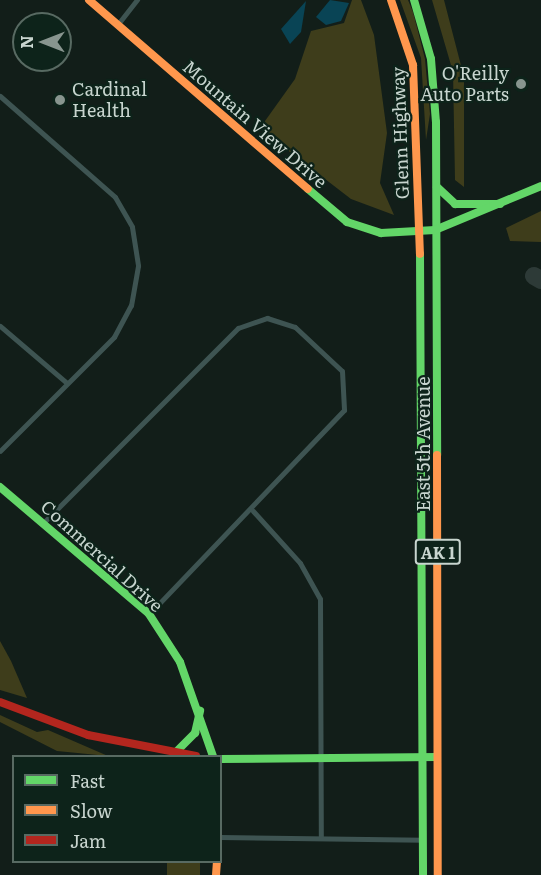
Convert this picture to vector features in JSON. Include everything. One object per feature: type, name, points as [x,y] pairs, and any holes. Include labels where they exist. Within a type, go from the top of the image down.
[{"type":"main road","name":"Mountain View Drive","points":[[88,0],[333,213],[365,229],[417,232],[435,230],[541,186]]},
{"type":"main road","name":"Glenn Highway","points":[[391,0],[413,65],[417,232]]},
{"type":"main road","name":"Glenn Highway","points":[[414,0],[435,91],[435,230]]},
{"type":"main road","points":[[435,182],[442,197],[455,204],[500,204]]},
{"type":"main road","name":"East 5th Avenue","points":[[435,230],[438,875]]},
{"type":"main road","name":"East 5th Avenue","points":[[417,232],[424,403],[423,875]]},
{"type":"main road","name":"Commercial Drive","points":[[0,487],[149,614],[180,662],[200,709],[213,755]]},
{"type":"main road","points":[[0,702],[88,735],[185,755]]},
{"type":"main road","points":[[174,754],[195,733],[200,709]]},
{"type":"main road","points":[[222,759],[437,757]]},
{"type":"street","points":[[118,24],[137,0]]},
{"type":"street","points":[[0,96],[105,185],[125,211],[137,246],[136,287],[123,322],[68,383],[0,451]]},
{"type":"street","points":[[44,523],[245,323],[267,318],[289,323],[342,372],[347,394],[341,417],[253,511],[149,614]]},
{"type":"street","points":[[0,326],[68,383]]},
{"type":"street","points":[[253,511],[300,563],[320,599],[321,838]]},
{"type":"street","points":[[222,837],[423,840]]},
{"type":"shaded area","points":[[352,0],[361,0],[374,35],[387,133],[380,183],[394,215],[351,199],[264,132],[265,121],[295,79],[311,31],[344,23]]},
{"type":"shaded area","points":[[400,0],[408,0],[425,59],[430,114],[426,140],[421,58]]},
{"type":"shaded area","points":[[432,0],[444,0],[464,77],[464,187],[455,180],[453,72]]},
{"type":"shaded area","points":[[541,211],[541,242],[510,241],[506,228]]},
{"type":"shaded area","points":[[0,641],[11,661],[27,698],[0,690]]},
{"type":"shaded area","points":[[0,715],[37,732],[48,730],[106,755],[57,751],[0,722]]},
{"type":"shaded area","points":[[167,863],[200,863],[200,875],[167,875]]},
{"type":"water","points":[[330,0],[349,3],[341,21],[326,25],[316,17]]},
{"type":"water","points":[[306,1],[301,32],[290,44],[281,29]]},
{"type":"taxiway","points":[[534,276],[541,280]]},
{"type":"traffic: fast","points":[[414,0],[431,59],[436,122],[437,455]]},
{"type":"traffic: fast","points":[[308,189],[347,222],[381,233],[435,230],[541,186]]},
{"type":"traffic: fast","points":[[437,187],[455,204],[500,204]]},
{"type":"traffic: fast","points":[[420,254],[423,875]]},
{"type":"traffic: fast","points":[[0,487],[149,614],[180,662],[213,755]]},
{"type":"traffic: fast","points":[[174,754],[195,733],[200,711]]},
{"type":"traffic: fast","points":[[222,759],[437,757]]},
{"type":"traffic: slow","points":[[89,0],[308,189]]},
{"type":"traffic: slow","points":[[391,0],[413,65],[420,254]]},
{"type":"traffic: slow","points":[[437,455],[438,875]]},
{"type":"traffic: slow","points":[[216,875],[217,863]]},
{"type":"traffic: jam","points":[[0,702],[88,735],[191,755]]},
{"type":"place","name":"O'Reilly Auto Parts","points":[[521,84]]},
{"type":"place","name":"Cardinal Health","points":[[60,100]]}]
